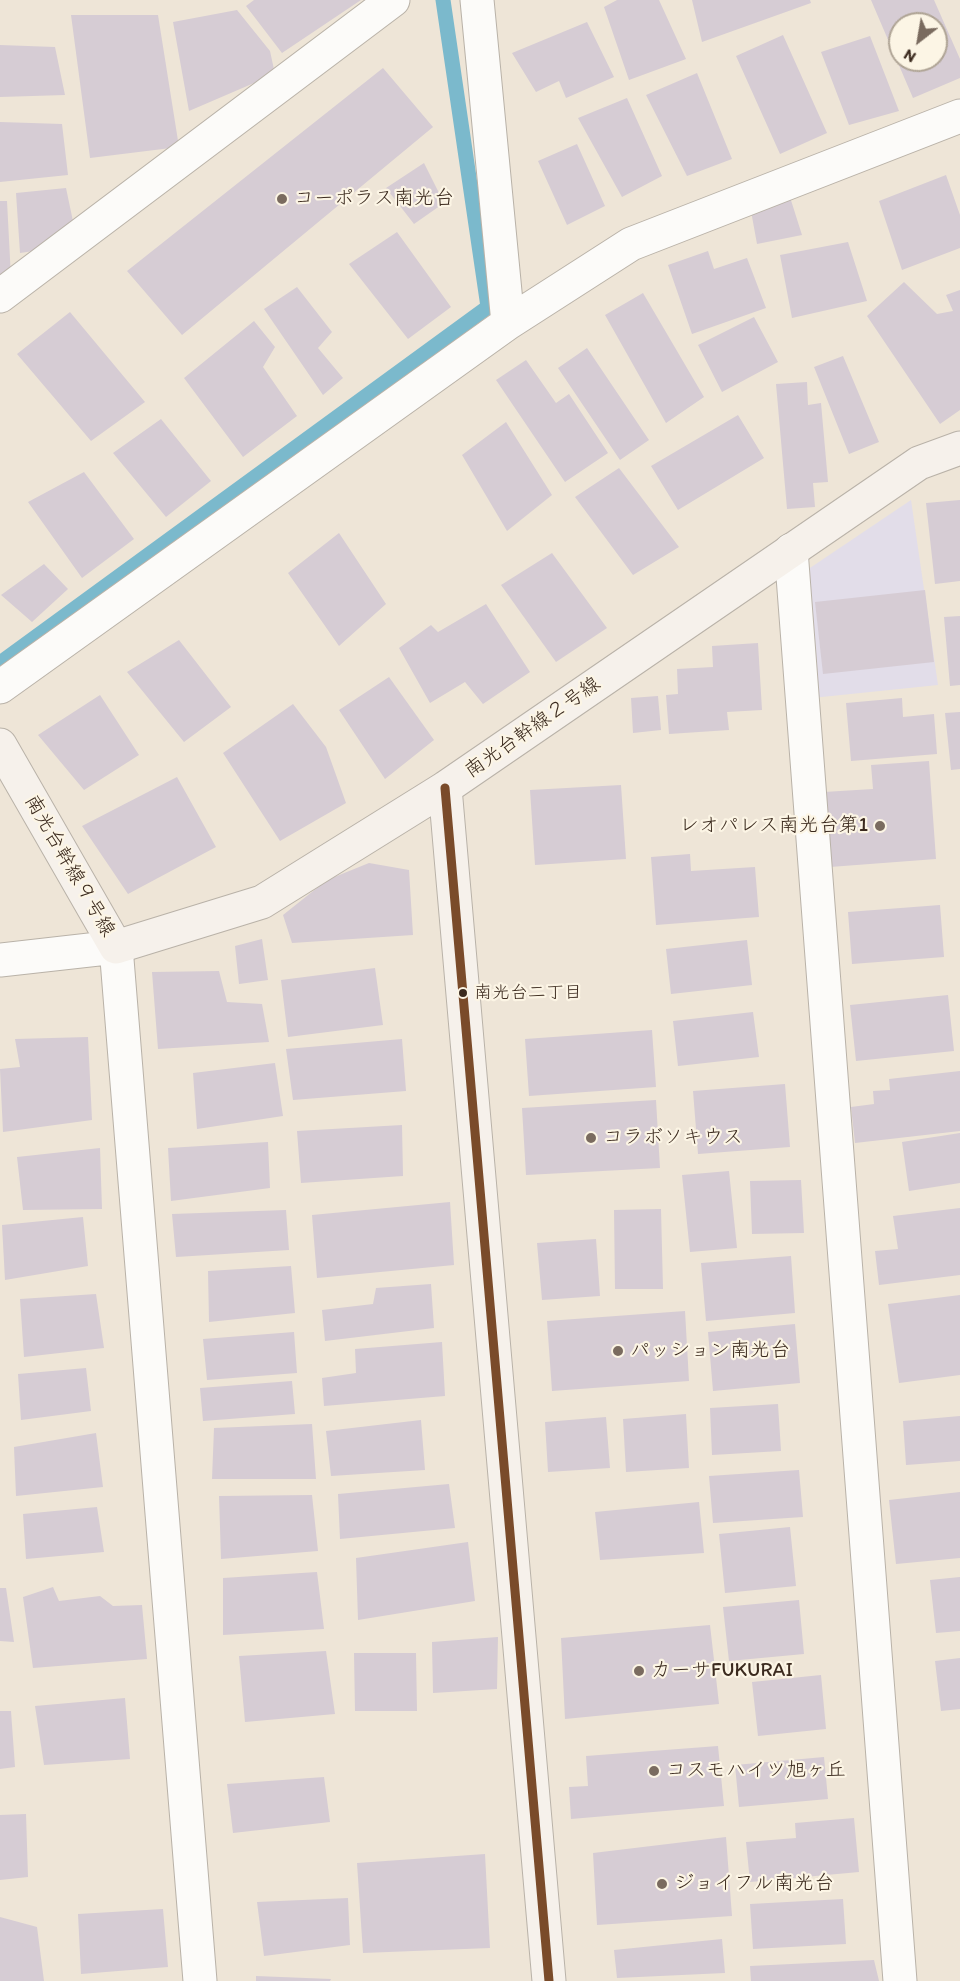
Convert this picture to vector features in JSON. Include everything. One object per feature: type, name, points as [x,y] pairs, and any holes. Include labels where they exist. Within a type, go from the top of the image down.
[{"type":"street","points":[[0,296],[393,0]]},
{"type":"street","points":[[477,0],[508,323]]},
{"type":"street","points":[[0,687],[508,323],[632,244],[960,116]]},
{"type":"street","name":"南光台幹線２号線","points":[[549,1981],[445,788],[919,463],[960,448]]},
{"type":"street","points":[[791,550],[900,1981]]},
{"type":"street","name":"南光台幹線９号線","points":[[0,745],[116,947],[262,902],[445,788]]},
{"type":"street","points":[[0,960],[116,947],[200,1981]]},
{"type":"shaded area","points":[[911,500],[938,685],[812,698],[798,576]]},
{"type":"building","points":[[254,0],[361,0],[282,53],[246,6]]},
{"type":"building","points":[[617,0],[659,0],[686,59],[629,80],[604,7]]},
{"type":"building","points":[[692,0],[810,0],[811,3],[702,42]]},
{"type":"building","points":[[871,0],[934,0],[939,12],[888,12],[888,40]]},
{"type":"building","points":[[237,10],[270,51],[275,74],[189,111],[173,22]]},
{"type":"building","points":[[71,15],[158,15],[179,147],[90,158]]},
{"type":"building","points":[[587,22],[614,77],[566,98],[559,81],[536,92],[512,53]]},
{"type":"building","points":[[948,32],[960,59],[960,78],[913,98],[902,72],[948,72]]},
{"type":"building","points":[[783,35],[827,133],[780,154],[736,56]]},
{"type":"building","points":[[870,36],[899,111],[849,125],[821,52]]},
{"type":"building","points":[[0,45],[55,47],[65,95],[0,97]]},
{"type":"building","name":"コーポラス南光台","points":[[383,68],[433,127],[182,335],[127,271]]},
{"type":"building","points":[[697,73],[732,159],[687,176],[646,95]]},
{"type":"building","points":[[627,98],[662,176],[622,197],[578,118]]},
{"type":"building","points":[[0,122],[62,124],[68,175],[0,182]]},
{"type":"building","points":[[577,144],[605,206],[567,225],[538,161]]},
{"type":"building","points":[[424,163],[444,203],[414,224],[386,188]]},
{"type":"building","points":[[946,175],[960,215],[960,248],[902,270],[879,201]]},
{"type":"building","points":[[66,188],[74,226],[47,249],[20,253],[16,193]]},
{"type":"building","points":[[789,194],[802,235],[757,244],[751,211]]},
{"type":"building","points":[[0,201],[7,201],[11,278],[0,279]]},
{"type":"building","points":[[397,232],[451,307],[408,339],[349,264]]},
{"type":"building","points":[[848,242],[867,301],[792,318],[780,255]]},
{"type":"building","points":[[708,251],[714,269],[747,258],[766,308],[692,334],[668,265]]},
{"type":"building","points":[[904,282],[937,314],[953,311],[946,295],[960,290],[960,410],[940,424],[867,316]]},
{"type":"building","points":[[297,287],[332,332],[318,348],[343,378],[323,395],[264,309]]},
{"type":"building","points":[[643,293],[704,397],[666,423],[605,315]]},
{"type":"building","points":[[70,312],[145,402],[91,441],[17,354]]},
{"type":"building","points":[[754,317],[778,362],[722,392],[698,345]]},
{"type":"building","points":[[254,321],[275,347],[263,367],[297,416],[243,457],[184,378]]},
{"type":"building","points":[[587,348],[649,440],[620,460],[558,368]]},
{"type":"building","points":[[843,356],[879,442],[849,454],[814,367]]},
{"type":"building","points":[[526,360],[556,403],[569,394],[608,453],[565,482],[496,380]]},
{"type":"building","points":[[807,382],[808,405],[821,403],[828,482],[813,483],[815,507],[787,509],[776,384]]},
{"type":"building","points":[[738,415],[764,458],[678,510],[651,466]]},
{"type":"building","points":[[161,419],[211,481],[166,517],[113,453]]},
{"type":"building","points":[[506,422],[552,495],[507,531],[462,455]]},
{"type":"building","points":[[619,468],[679,547],[633,575],[575,497]]},
{"type":"building","points":[[84,472],[134,539],[82,578],[28,502]]},
{"type":"building","points":[[960,500],[960,581],[935,584],[926,503]]},
{"type":"building","points":[[339,533],[386,604],[339,646],[288,573]]},
{"type":"building","points":[[552,553],[607,628],[556,662],[501,585]]},
{"type":"building","points":[[44,564],[68,589],[32,622],[1,595]]},
{"type":"building","points":[[925,590],[934,662],[823,674],[815,602]]},
{"type":"building","points":[[486,604],[530,672],[483,704],[465,682],[430,703],[399,648],[431,625],[438,632]]},
{"type":"building","points":[[960,616],[960,685],[950,686],[944,617]]},
{"type":"building","points":[[179,640],[231,707],[184,742],[127,672]]},
{"type":"building","points":[[758,643],[762,710],[727,712],[729,730],[669,734],[666,695],[678,694],[677,669],[713,667],[712,646]]},
{"type":"building","points":[[389,677],[434,740],[385,779],[339,710]]},
{"type":"building","points":[[100,695],[139,755],[84,790],[38,735]]},
{"type":"building","points":[[658,696],[661,730],[633,733],[631,698]]},
{"type":"building","points":[[902,698],[903,717],[934,714],[937,754],[851,761],[846,703]]},
{"type":"building","points":[[293,704],[326,747],[346,803],[280,841],[223,753]]},
{"type":"building","points":[[960,712],[960,769],[951,770],[945,713]]},
{"type":"building","name":"レオパレス南光台第1","points":[[929,761],[936,859],[830,867],[824,792],[873,789],[871,765]]},
{"type":"building","points":[[177,777],[216,847],[128,894],[82,826]]},
{"type":"building","points":[[621,785],[626,859],[535,865],[530,790]]},
{"type":"building","points":[[690,854],[691,871],[755,867],[759,917],[656,925],[651,857]]},
{"type":"building","points":[[369,863],[409,870],[413,935],[292,943],[283,915],[327,880]]},
{"type":"building","points":[[940,905],[944,957],[852,964],[848,912]]},
{"type":"building","points":[[262,939],[268,980],[239,984],[235,946]]},
{"type":"building","points":[[747,940],[752,985],[671,994],[666,949]]},
{"type":"building","points":[[375,968],[383,1025],[288,1037],[281,980]]},
{"type":"building","points":[[219,971],[227,1002],[262,1004],[269,1042],[158,1049],[152,972]]},
{"type":"building","points":[[948,995],[954,1051],[856,1061],[850,1005]]},
{"type":"building","points":[[753,1012],[759,1057],[678,1066],[673,1021]]},
{"type":"building","points":[[652,1030],[656,1087],[529,1096],[525,1039]]},
{"type":"building","points":[[88,1037],[92,1120],[3,1132],[0,1069],[20,1067],[15,1039]]},
{"type":"building","points":[[402,1039],[406,1091],[293,1100],[286,1049]]},
{"type":"building","points":[[275,1063],[283,1116],[197,1129],[193,1073]]},
{"type":"building","points":[[960,1071],[960,1131],[855,1143],[851,1107],[874,1104],[873,1091],[890,1090],[889,1079]]},
{"type":"building","points":[[785,1084],[790,1147],[698,1154],[693,1091]]},
{"type":"building","name":"コラボソキウス","points":[[656,1100],[660,1168],[526,1175],[522,1108]]},
{"type":"building","points":[[402,1125],[403,1176],[301,1183],[297,1131]]},
{"type":"building","points":[[960,1133],[960,1183],[909,1191],[902,1142]]},
{"type":"building","points":[[268,1142],[270,1188],[171,1201],[168,1148]]},
{"type":"building","points":[[100,1148],[102,1209],[23,1210],[17,1157]]},
{"type":"building","points":[[729,1171],[737,1248],[690,1252],[682,1175]]},
{"type":"building","points":[[801,1180],[804,1233],[752,1234],[750,1181]]},
{"type":"building","points":[[450,1202],[454,1265],[317,1278],[312,1215]]},
{"type":"building","points":[[960,1208],[960,1275],[879,1285],[875,1251],[898,1249],[893,1216]]},
{"type":"building","points":[[661,1209],[663,1289],[615,1289],[614,1210]]},
{"type":"building","points":[[286,1210],[289,1250],[176,1257],[172,1214]]},
{"type":"building","points":[[83,1217],[88,1266],[5,1280],[2,1225]]},
{"type":"building","points":[[596,1239],[600,1296],[542,1300],[537,1243]]},
{"type":"building","points":[[791,1256],[795,1313],[706,1321],[701,1263]]},
{"type":"building","points":[[291,1266],[295,1313],[209,1322],[208,1271]]},
{"type":"building","points":[[431,1284],[434,1328],[325,1341],[322,1310],[373,1304],[376,1288]]},
{"type":"building","points":[[96,1294],[104,1348],[24,1357],[20,1299]]},
{"type":"building","points":[[960,1295],[960,1375],[899,1383],[888,1304]]},
{"type":"building","name":"パッション南光台","points":[[685,1311],[689,1381],[552,1391],[547,1321]]},
{"type":"building","points":[[795,1324],[800,1383],[713,1391],[708,1332]]},
{"type":"building","points":[[294,1332],[297,1373],[207,1380],[203,1339]]},
{"type":"building","points":[[442,1342],[445,1396],[324,1406],[322,1378],[356,1373],[355,1349]]},
{"type":"building","points":[[86,1368],[91,1411],[21,1420],[18,1374]]},
{"type":"building","points":[[292,1381],[295,1414],[203,1421],[200,1388]]},
{"type":"building","points":[[778,1404],[781,1451],[712,1455],[710,1408]]},
{"type":"building","points":[[686,1414],[689,1468],[626,1472],[623,1419]]},
{"type":"building","points":[[960,1416],[960,1461],[906,1465],[903,1421]]},
{"type":"building","points":[[606,1417],[610,1468],[548,1472],[545,1422]]},
{"type":"building","points":[[421,1420],[425,1470],[331,1476],[326,1431]]},
{"type":"building","points":[[312,1424],[316,1479],[212,1479],[214,1428]]},
{"type":"building","points":[[96,1433],[103,1487],[16,1496],[14,1447]]},
{"type":"building","points":[[799,1470],[803,1517],[713,1523],[709,1476]]},
{"type":"building","points":[[449,1484],[455,1528],[340,1539],[338,1494]]},
{"type":"building","points":[[960,1492],[960,1558],[896,1564],[889,1500]]},
{"type":"building","points":[[312,1495],[318,1551],[221,1559],[219,1496]]},
{"type":"building","points":[[699,1502],[704,1553],[600,1560],[595,1512]]},
{"type":"building","points":[[97,1507],[104,1552],[26,1559],[23,1514]]},
{"type":"building","points":[[790,1527],[796,1586],[725,1593],[719,1534]]},
{"type":"building","points":[[468,1542],[475,1601],[358,1620],[356,1558]]},
{"type":"building","points":[[317,1572],[324,1629],[223,1635],[223,1578]]},
{"type":"building","points":[[960,1577],[960,1631],[936,1633],[930,1580]]},
{"type":"building","points":[[53,1587],[59,1601],[100,1596],[113,1606],[142,1605],[147,1659],[33,1668],[23,1597]]},
{"type":"building","points":[[0,1588],[6,1588],[14,1642],[0,1641]]},
{"type":"building","points":[[799,1600],[804,1654],[729,1661],[723,1607]]},
{"type":"building","name":"カーサFUKURAI","points":[[710,1625],[719,1704],[565,1719],[561,1638]]},
{"type":"building","points":[[498,1637],[497,1689],[433,1693],[432,1642]]},
{"type":"building","points":[[326,1651],[335,1714],[245,1722],[239,1656]]},
{"type":"building","points":[[354,1653],[416,1653],[417,1711],[355,1711]]},
{"type":"building","points":[[960,1658],[960,1709],[941,1711],[935,1661]]},
{"type":"building","points":[[821,1675],[826,1729],[758,1736],[752,1682]]},
{"type":"building","points":[[125,1698],[130,1759],[44,1765],[35,1706]]},
{"type":"building","points":[[0,1711],[11,1711],[15,1767],[0,1769]]},
{"type":"building","name":"コスモハイツ旭ヶ丘","points":[[718,1746],[724,1806],[571,1819],[569,1787],[588,1786],[586,1756]]},
{"type":"building","points":[[824,1757],[828,1799],[739,1807],[735,1765]]},
{"type":"building","points":[[324,1777],[330,1822],[233,1833],[227,1784]]},
{"type":"building","points":[[26,1814],[28,1877],[0,1880],[0,1815]]},
{"type":"building","points":[[854,1818],[859,1872],[750,1882],[746,1842],[796,1838],[795,1823]]},
{"type":"building","name":"ジョイフル南光台","points":[[726,1837],[732,1916],[597,1925],[593,1853]]},
{"type":"building","points":[[485,1854],[490,1948],[363,1953],[357,1863]]},
{"type":"building","points":[[348,1898],[350,1945],[264,1956],[257,1902]]},
{"type":"building","points":[[843,1899],[846,1944],[753,1949],[750,1904]]},
{"type":"building","points":[[163,1909],[168,1967],[81,1974],[78,1914]]},
{"type":"building","points":[[0,1917],[37,1927],[44,1981],[0,1981]]},
{"type":"building","points":[[722,1939],[725,1973],[617,1978],[614,1950]]},
{"type":"building","points":[[874,1960],[879,1981],[751,1981],[750,1966]]},
{"type":"building","points":[[256,1976],[331,1979],[330,1981],[256,1981]]},
{"type":"waterway","points":[[0,663],[488,307],[443,0]]},
{"type":"transit line","points":[[445,788],[549,1981]]},
{"type":"place","name":"コーポラス南光台","points":[[282,199]]},
{"type":"place","name":"レオパレス南光台第1","points":[[880,826]]},
{"type":"place","name":"南光台二丁目","points":[[463,993]]},
{"type":"place","name":"コラボソキウス","points":[[591,1138]]},
{"type":"place","name":"パッション南光台","points":[[618,1351]]},
{"type":"place","name":"カーサFUKURAI","points":[[639,1671]]},
{"type":"place","name":"コスモハイツ旭ヶ丘","points":[[654,1771]]},
{"type":"place","name":"ジョイフル南光台","points":[[662,1884]]}]
